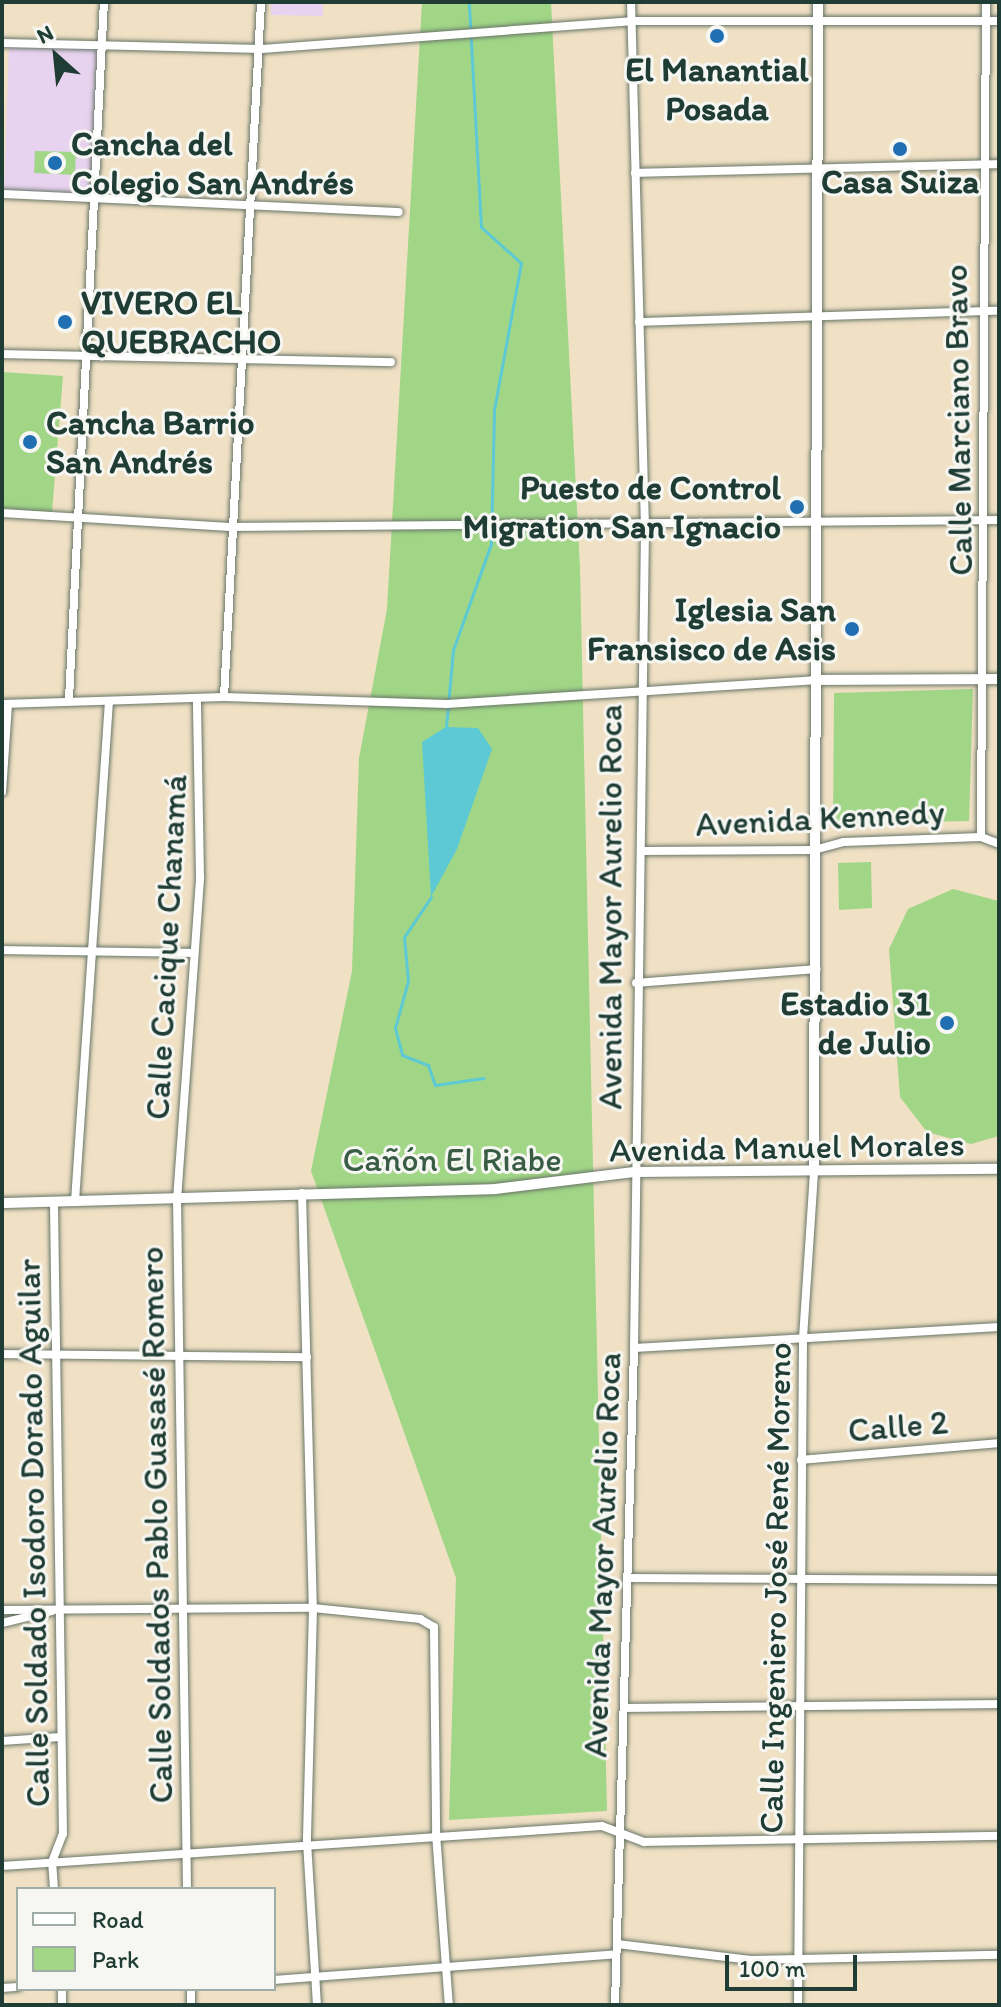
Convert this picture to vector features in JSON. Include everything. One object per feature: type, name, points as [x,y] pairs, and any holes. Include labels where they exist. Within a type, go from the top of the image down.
[{"type":"street","points":[[69,699],[77,519],[90,357],[99,48],[104,2]]},
{"type":"street","points":[[224,697],[237,362],[262,49],[261,2]]},
{"type":"street","name":"Avenida Mayor Aurelio Roca","points":[[615,2005],[619,1830],[626,1708],[634,1348],[636,983],[641,851],[638,692],[645,528],[631,2]]},
{"type":"street","points":[[814,1171],[816,969],[812,317],[818,2]]},
{"type":"street","name":"Calle Marciano Bravo","points":[[981,837],[988,521],[981,312],[986,2]]},
{"type":"street","points":[[2,43],[99,48],[262,49],[631,21],[999,21]]},
{"type":"street","points":[[635,173],[999,164]]},
{"type":"street","points":[[2,194],[399,212]]},
{"type":"street","points":[[639,322],[999,311]]},
{"type":"street","points":[[2,354],[237,362],[391,362]]},
{"type":"street","points":[[2,513],[230,527],[499,522],[645,528],[999,520]]},
{"type":"street","points":[[2,792],[5,704],[69,699],[109,701],[224,697],[447,704],[814,680],[999,679]]},
{"type":"street","name":"Calle Cacique Chanamá","points":[[177,1200],[203,774],[197,698]]},
{"type":"street","points":[[75,1201],[109,701]]},
{"type":"street","name":"Avenida Kennedy","points":[[641,851],[814,850],[844,842],[981,837],[997,844]]},
{"type":"street","points":[[997,844],[999,853]]},
{"type":"street","points":[[2,950],[193,953]]},
{"type":"street","points":[[636,983],[816,969]]},
{"type":"street","name":"Avenida Manuel Morales","points":[[2,1203],[495,1189],[634,1172],[999,1169]]},
{"type":"street","name":"Calle Ingeniero José René Moreno","points":[[798,2005],[803,1338],[814,1171]]},
{"type":"street","points":[[302,1193],[313,1608],[307,1842],[317,2005]]},
{"type":"street","name":"Calle Soldados Pablo Guasasé Romero","points":[[177,1200],[183,1355],[187,1887]]},
{"type":"street","name":"Calle Soldado Isodoro Dorado Aguilar","points":[[54,1202],[57,1610],[63,1834],[52,1862],[54,1887]]},
{"type":"street","points":[[634,1348],[999,1327]]},
{"type":"street","points":[[2,1354],[307,1357]]},
{"type":"street","name":"Calle 2","points":[[801,1460],[999,1443]]},
{"type":"street","points":[[629,1578],[800,1574],[999,1580]]},
{"type":"street","points":[[2,1610],[183,1614],[313,1608],[420,1619],[434,1627],[436,1834],[449,2005]]},
{"type":"street","points":[[2,1623],[57,1610]]},
{"type":"street","points":[[626,1708],[802,1710],[999,1704]]},
{"type":"street","points":[[2,1741],[60,1737]]},
{"type":"street","points":[[2,1866],[185,1849],[436,1834],[619,1830],[644,1842],[999,1836]]},
{"type":"street","points":[[276,1980],[448,1972],[617,1949],[751,1960],[999,1955]]},
{"type":"shaded area","points":[[271,2],[323,2],[323,16],[271,15]]},
{"type":"shaded area","points":[[9,44],[99,48],[96,198],[4,194]]},
{"type":"green space","name":"Cañón El Riabe","points":[[422,2],[551,2],[580,568],[607,1811],[449,1820],[456,1578],[311,1171],[352,971],[359,758],[387,609]]},
{"type":"green space","name":"Cancha del Colegio San Andrés","points":[[35,151],[76,152],[75,175],[34,173]]},
{"type":"green space","name":"Cancha Barrio San Andrés","points":[[2,372],[63,376],[52,512],[2,508]]},
{"type":"green space","points":[[973,689],[969,821],[833,824],[834,693]]},
{"type":"green space","points":[[871,862],[872,908],[839,910],[838,863]]},
{"type":"green space","name":"Estadio 31 de Julio","points":[[953,889],[999,901],[999,1136],[971,1144],[927,1132],[900,1097],[889,949],[908,909]]},
{"type":"water","points":[[446,727],[478,728],[492,749],[457,849],[431,897],[422,742]]},
{"type":"waterway","points":[[446,727],[453,650],[491,544],[494,410],[521,263],[481,227],[469,2]]},
{"type":"waterway","points":[[431,897],[404,937],[408,981],[395,1028],[402,1055],[428,1065],[435,1085],[484,1078]]},
{"type":"place","name":"El Manantial Posada","points":[[717,36]]},
{"type":"place","name":"Casa Suiza","points":[[900,149]]},
{"type":"place","name":"Cancha del Colegio San Andrés","points":[[55,163]]},
{"type":"place","name":"VIVERO EL QUEBRACHO","points":[[65,322]]},
{"type":"place","name":"Cancha Barrio San Andrés","points":[[30,442]]},
{"type":"place","name":"Puesto de Control Migration San Ignacio","points":[[797,507]]},
{"type":"place","name":"Iglesia San Fransisco de Asis","points":[[852,629]]},
{"type":"place","name":"Estadio 31 de Julio","points":[[947,1023]]}]
